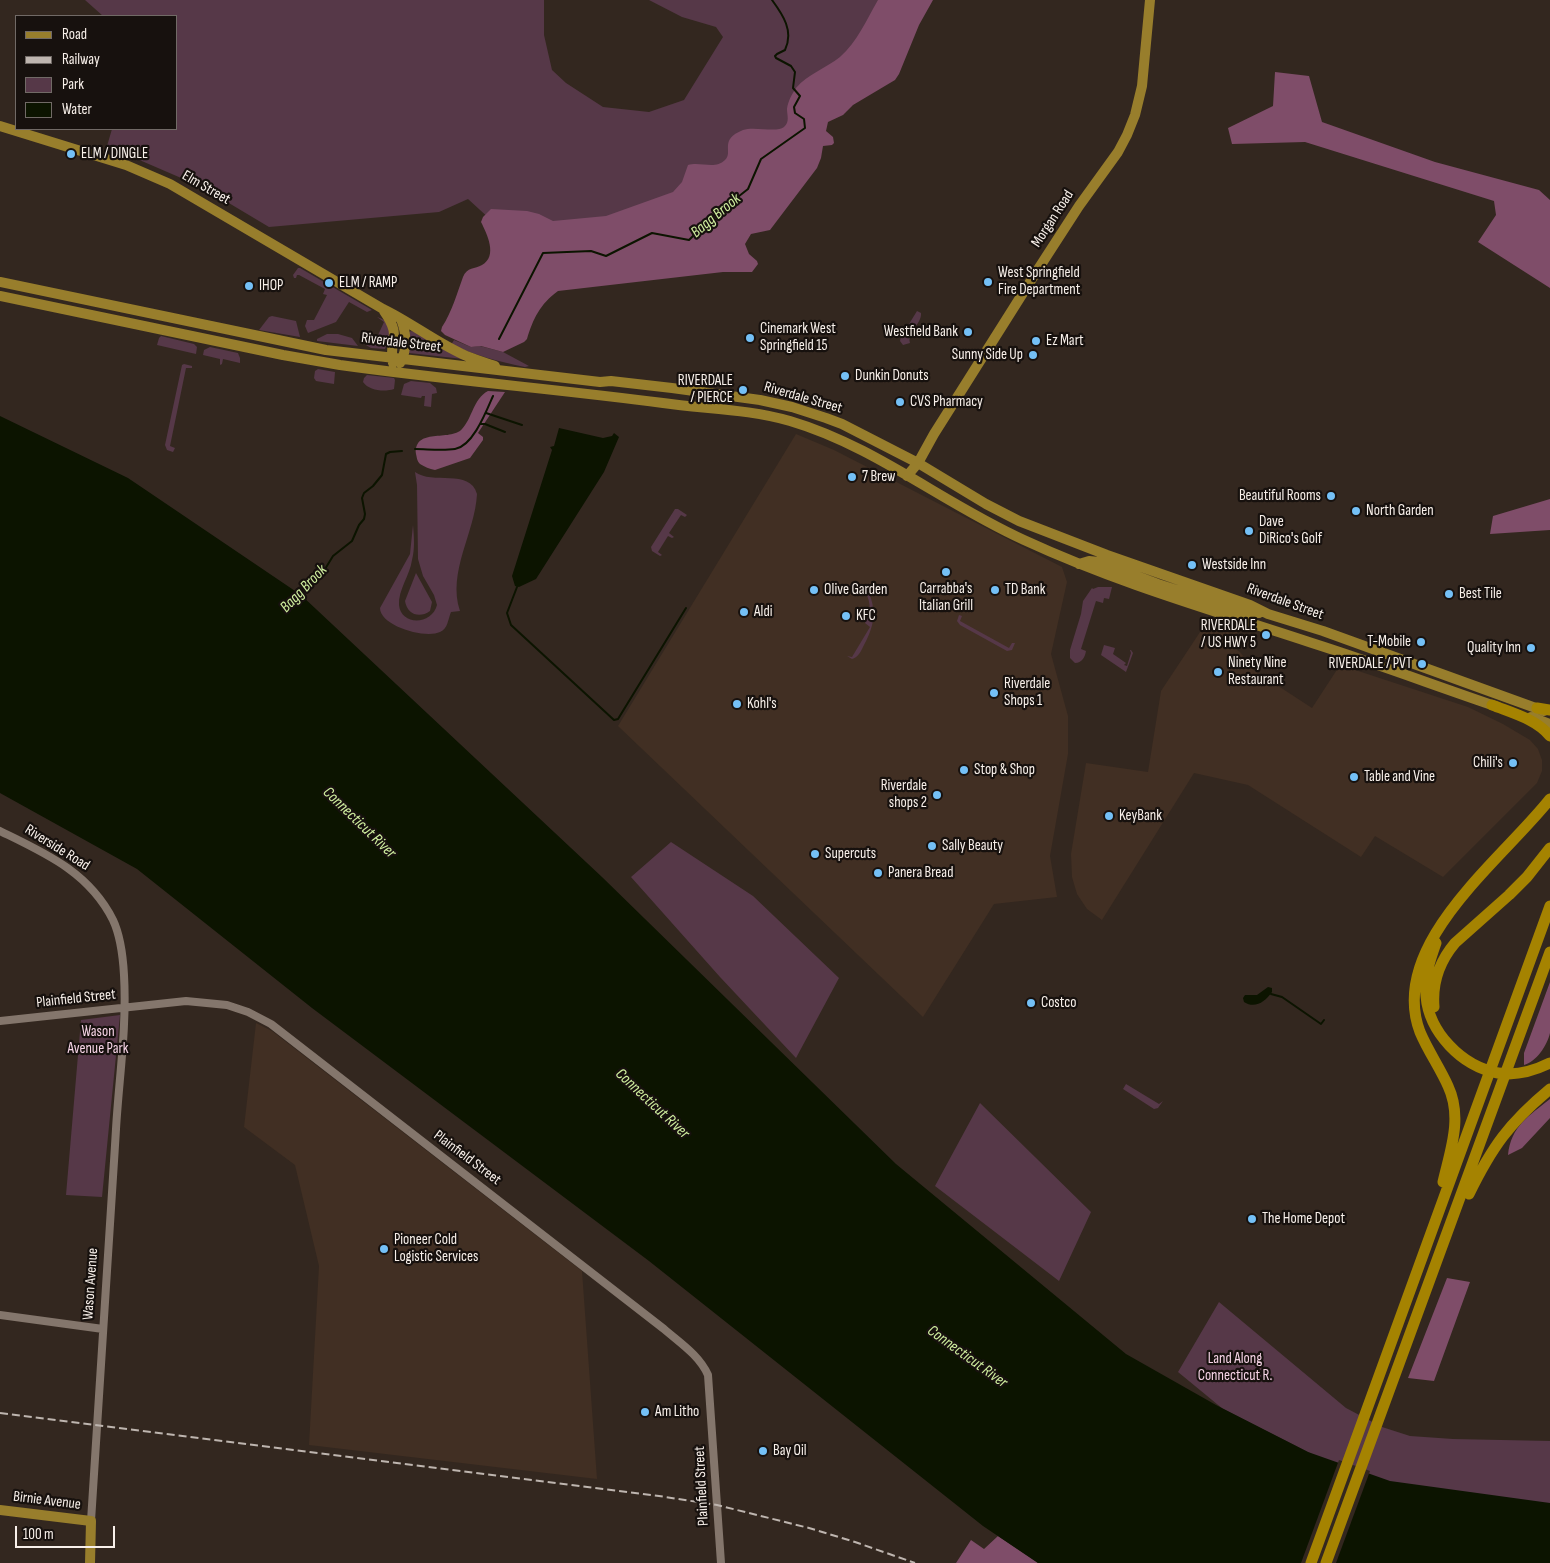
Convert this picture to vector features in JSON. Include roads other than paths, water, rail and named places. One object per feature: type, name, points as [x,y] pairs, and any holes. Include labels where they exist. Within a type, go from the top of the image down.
[{"type":"highway","points":[[1492,705],[1539,725],[1550,736]]},
{"type":"highway","points":[[1537,708],[1550,712]]},
{"type":"highway","points":[[1547,1064],[1522,1072],[1498,1073],[1473,1064],[1455,1051],[1442,1036],[1432,1020],[1427,1002],[1426,978],[1433,952],[1443,927],[1452,912],[1550,799]]},
{"type":"highway","points":[[1455,1051],[1441,1030],[1434,1007],[1434,983],[1440,964],[1455,944],[1510,895],[1550,848]]},
{"type":"highway","points":[[1428,1240],[1452,1145],[1456,1115],[1450,1090],[1418,1026],[1414,1008],[1415,982],[1422,959],[1435,934],[1470,889]]},
{"type":"highway","points":[[1311,1563],[1550,906]]},
{"type":"highway","points":[[1326,1563],[1550,952]]},
{"type":"highway","points":[[1445,1240],[1495,1146],[1521,1114],[1550,1089]]},
{"type":"main road","name":"Morgan Road","points":[[907,476],[918,463],[938,428],[1079,206],[1118,152],[1127,136],[1140,95],[1150,0]]},
{"type":"main road","name":"Elm Street","points":[[0,126],[110,160],[170,184],[463,355],[515,372]]},
{"type":"main road","name":"Riverdale Street","points":[[0,282],[326,350],[696,392],[766,401],[804,411],[842,424],[918,463],[1018,521],[1250,605],[1268,614],[1322,631],[1537,708]]},
{"type":"main road","name":"Riverdale Street","points":[[0,296],[283,355],[340,365],[756,414],[786,420],[812,428],[876,456],[983,520],[1023,540],[1079,564],[1199,608],[1316,644],[1550,724]]},
{"type":"main road","points":[[383,310],[392,322],[395,332],[392,358],[394,372]]},
{"type":"main road","points":[[394,372],[403,358],[405,330],[401,318]]},
{"type":"main road","points":[[623,398],[618,394],[621,388],[677,394],[696,392]]},
{"type":"main road","points":[[918,463],[918,482]]},
{"type":"main road","points":[[1069,541],[1079,564],[1089,561],[1099,562],[1158,584],[1245,612],[1268,614]]},
{"type":"main road","name":"Birnie Avenue","points":[[0,1510],[91,1521]]},
{"type":"main road","name":"Wason Avenue","points":[[90,1563],[91,1521]]},
{"type":"street","name":"Riverside Road","points":[[0,831],[71,870],[92,888],[113,921],[122,952],[126,1007]]},
{"type":"street","name":"Plainfield Street","points":[[0,1021],[186,1001],[227,1005],[248,1012],[271,1024],[499,1200],[695,1355],[703,1364],[708,1375],[721,1563]]},
{"type":"street","name":"Wason Avenue","points":[[91,1521],[117,1112],[126,1007]]},
{"type":"street","points":[[0,1315],[103,1329]]},
{"type":"water","name":"Connecticut River","points":[[0,416],[128,478],[301,595],[602,877],[896,1164],[1126,1354],[1216,1405],[1308,1452],[1390,1481],[1550,1503],[1550,1563],[1038,1563],[983,1526],[649,1261],[312,1008],[137,869],[0,793]]},
{"type":"water","points":[[559,428],[603,438],[612,436],[614,433],[619,437],[604,472],[536,579],[519,587],[515,586],[512,576],[552,450],[550,447],[554,446]]},
{"type":"water","points":[[1268,987],[1272,988],[1272,992],[1260,1003],[1252,1005],[1244,1002],[1243,998],[1245,995],[1257,995]]},
{"type":"waterway","name":"Bagg Brook","points":[[499,339],[543,253],[591,251],[606,256],[652,233],[689,240],[710,219],[748,189],[761,159],[805,128],[804,119],[795,113],[794,107],[800,96],[793,88],[795,72],[791,66],[775,56],[785,50],[788,30],[780,11],[772,0]]},
{"type":"waterway","name":"Bagg Brook","points":[[415,449],[450,450],[462,447],[468,442],[478,427],[493,396]]},
{"type":"waterway","points":[[486,413],[522,425]]},
{"type":"waterway","points":[[481,424],[505,432]]},
{"type":"waterway","name":"Bagg Brook","points":[[299,594],[322,574],[333,556],[352,541],[359,525],[364,519],[362,498],[364,493],[382,475],[386,454],[402,451]]},
{"type":"waterway","points":[[517,587],[507,613],[511,625],[614,720],[618,719],[686,608]]},
{"type":"waterway","points":[[1271,994],[1282,997],[1321,1024],[1324,1020]]},
{"type":"railway","points":[[0,1413],[659,1496],[717,1505],[809,1528],[915,1563]]},
{"type":"place","name":"ELM / DINGLE","points":[[71,154]]},
{"type":"place","name":"West Springfield Fire Department","points":[[988,282]]},
{"type":"place","name":"ELM / RAMP","points":[[329,283]]},
{"type":"place","name":"IHOP","points":[[249,286]]},
{"type":"place","name":"Westfield Bank","points":[[968,332]]},
{"type":"place","name":"Cinemark West Springfield 15","points":[[750,338]]},
{"type":"place","name":"Ez Mart","points":[[1036,341]]},
{"type":"place","name":"Sunny Side Up","points":[[1033,355]]},
{"type":"place","name":"Dunkin Donuts","points":[[845,376]]},
{"type":"place","name":"RIVERDALE / PIERCE","points":[[743,390]]},
{"type":"place","name":"CVS Pharmacy","points":[[900,402]]},
{"type":"place","name":"7 Brew","points":[[852,477]]},
{"type":"place","name":"Beautiful Rooms","points":[[1331,496]]},
{"type":"place","name":"North Garden","points":[[1356,511]]},
{"type":"place","name":"Dave DiRico's Golf","points":[[1249,531]]},
{"type":"place","name":"Westside Inn","points":[[1192,565]]},
{"type":"place","name":"Carrabba's Italian Grill","points":[[946,572]]},
{"type":"place","name":"Olive Garden","points":[[814,590]]},
{"type":"place","name":"TD Bank","points":[[995,590]]},
{"type":"place","name":"Best Tile","points":[[1449,594]]},
{"type":"place","name":"Aldi","points":[[744,612]]},
{"type":"place","name":"KFC","points":[[846,616]]},
{"type":"place","name":"RIVERDALE / US HWY 5","points":[[1266,635]]},
{"type":"place","name":"T-Mobile","points":[[1421,642]]},
{"type":"place","name":"Quality Inn","points":[[1531,648]]},
{"type":"place","name":"RIVERDALE / PVT","points":[[1422,664]]},
{"type":"place","name":"Ninety Nine Restaurant","points":[[1218,672]]},
{"type":"place","name":"Riverdale Shops 1","points":[[994,693]]},
{"type":"place","name":"Kohl's","points":[[737,704]]},
{"type":"place","name":"Chili's","points":[[1513,763]]},
{"type":"place","name":"Stop & Shop","points":[[964,770]]},
{"type":"place","name":"Table and Vine","points":[[1354,777]]},
{"type":"place","name":"Riverdale shops 2","points":[[937,795]]},
{"type":"place","name":"KeyBank","points":[[1109,816]]},
{"type":"place","name":"Sally Beauty","points":[[932,846]]},
{"type":"place","name":"Supercuts","points":[[815,854]]},
{"type":"place","name":"Panera Bread","points":[[878,873]]},
{"type":"place","name":"Costco","points":[[1031,1003]]},
{"type":"place","name":"The Home Depot","points":[[1252,1219]]},
{"type":"place","name":"Pioneer Cold Logistic Services","points":[[384,1249]]},
{"type":"place","name":"Am Litho","points":[[645,1412]]},
{"type":"place","name":"Bay Oil","points":[[763,1451]]},
{"type":"park label","name":"Wason Avenue Park","points":[[98,1040]]},
{"type":"park label","name":"Land Along Connecticut R.","points":[[1235,1368]]}]
